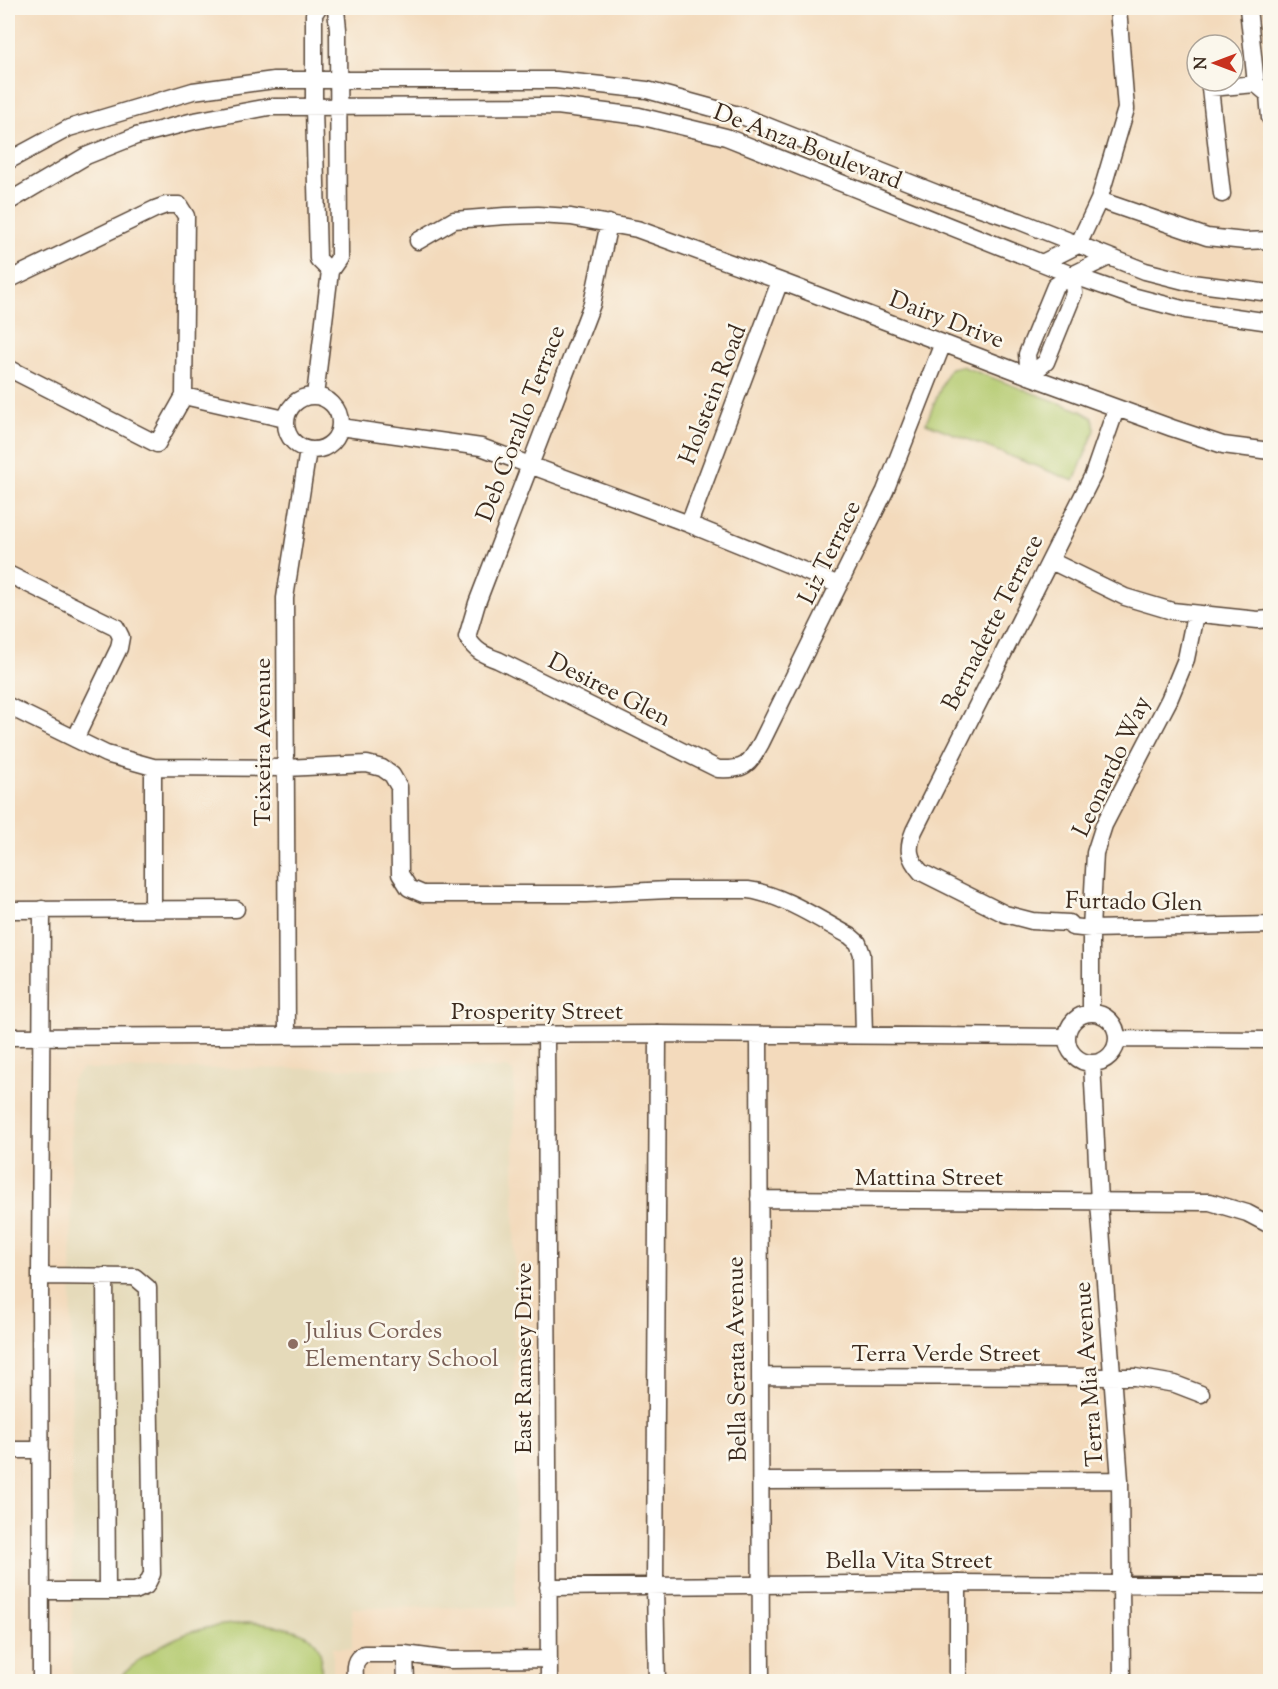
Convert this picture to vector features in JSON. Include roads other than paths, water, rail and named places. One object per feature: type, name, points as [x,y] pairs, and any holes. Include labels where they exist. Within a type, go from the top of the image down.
[{"type":"street","points":[[318,8],[314,14],[313,79],[318,259],[330,271]]},
{"type":"street","points":[[315,396],[330,271],[339,258],[338,29],[336,10],[333,8]]},
{"type":"street","points":[[1042,262],[1078,244],[1099,200],[1126,109],[1118,8]]},
{"type":"street","points":[[1252,11],[1270,118]]},
{"type":"street","name":"De Anza Boulevard","points":[[8,161],[69,128],[183,94],[274,80],[556,80],[646,90],[742,116],[936,193],[1019,221],[1145,271],[1192,283],[1270,293]]},
{"type":"street","points":[[1222,194],[1210,88],[1265,91]]},
{"type":"street","name":"De Anza Boulevard","points":[[8,202],[86,156],[136,136],[194,121],[269,107],[557,106],[639,116],[726,137],[1072,275],[1132,296],[1186,310],[1270,322]]},
{"type":"street","points":[[1099,200],[1207,237],[1245,241],[1270,240]]},
{"type":"street","points":[[8,280],[154,209],[166,205],[179,206],[186,216],[184,396],[157,444],[8,368]]},
{"type":"street","name":"Dairy Drive","points":[[418,241],[454,220],[538,215],[571,217],[638,229],[1116,409],[1223,446],[1270,451]]},
{"type":"street","name":"Deb Corallo Terrace","points":[[468,638],[477,603],[592,303],[609,223]]},
{"type":"street","points":[[1029,376],[1046,362],[1074,293],[1072,275],[1109,257]]},
{"type":"street","name":"Holstein Road","points":[[689,524],[780,281]]},
{"type":"street","name":"Liz Terrace","points":[[738,770],[752,760],[761,743],[885,491],[943,343]]},
{"type":"street","points":[[184,396],[285,419]]},
{"type":"street","points":[[315,396],[328,400],[335,406],[339,414],[340,427],[329,446],[322,450],[308,450],[295,444],[289,437],[285,419],[294,403],[302,398],[315,396]]},
{"type":"street","name":"Bernadette Terrace","points":[[909,854],[909,844],[914,831],[1093,474],[1116,409]]},
{"type":"street","points":[[340,427],[481,447],[689,524],[839,585]]},
{"type":"street","name":"Teixeira Avenue","points":[[287,1036],[285,598],[308,450]]},
{"type":"street","points":[[1051,561],[1125,597],[1173,611],[1195,615],[1270,619]]},
{"type":"street","points":[[8,574],[116,627],[121,637],[119,648],[75,739]]},
{"type":"street","name":"Leonardo Way","points":[[1091,1013],[1091,928],[1095,854],[1104,825],[1169,700],[1186,659],[1195,615]]},
{"type":"street","name":"Desiree Glen","points":[[468,638],[472,646],[482,654],[718,769],[738,770]]},
{"type":"street","points":[[8,706],[106,753],[153,767],[286,768],[367,764],[382,768],[392,775],[399,787],[400,874],[409,888],[423,894],[586,894],[668,890],[759,891],[850,936],[858,943],[863,963],[864,1035]]},
{"type":"street","points":[[153,767],[153,909]]},
{"type":"street","name":"Furtado Glen","points":[[909,854],[912,862],[921,872],[1005,914],[1032,921],[1069,923],[1072,927],[1091,928],[1270,925]]},
{"type":"street","points":[[41,1682],[40,1036],[42,909]]},
{"type":"street","points":[[8,910],[236,909]]},
{"type":"street","points":[[1091,1013],[1107,1018],[1116,1031],[1118,1039],[1112,1054],[1106,1059],[1092,1063],[1084,1062],[1071,1052],[1067,1037],[1072,1023],[1084,1014],[1091,1013]]},
{"type":"street","points":[[657,1034],[655,1586],[657,1682]]},
{"type":"street","name":"Prosperity Street","points":[[8,1037],[657,1034],[1067,1037]]},
{"type":"street","name":"East Ramsey Drive","points":[[546,1035],[549,1682]]},
{"type":"street","name":"Bella Serata Avenue","points":[[759,1035],[761,1682]]},
{"type":"street","points":[[1118,1039],[1270,1040]]},
{"type":"street","name":"Terra Mia Avenue","points":[[1092,1063],[1099,1202],[1120,1480],[1122,1682]]},
{"type":"street","name":"Mattina Street","points":[[759,1200],[1210,1202],[1247,1213],[1270,1225]]},
{"type":"street","points":[[40,1276],[135,1277],[148,1288],[152,1574],[146,1586],[135,1591],[41,1590]]},
{"type":"street","points":[[105,1276],[107,1591]]},
{"type":"street","name":"Terra Verde Street","points":[[760,1376],[1135,1377],[1175,1384],[1201,1394]]},
{"type":"street","points":[[8,1450],[41,1450]]},
{"type":"street","points":[[762,1481],[1120,1480]]},
{"type":"street","points":[[958,1583],[958,1682]]},
{"type":"street","name":"Bella Vita Street","points":[[548,1587],[958,1583],[1270,1585]]},
{"type":"street","points":[[355,1682],[355,1662],[364,1654],[405,1654],[450,1660],[548,1659]]},
{"type":"street","points":[[405,1654],[406,1682]]},
{"type":"tunnel","points":[[1259,12],[1270,10]]},
{"type":"tunnel","points":[[1261,34],[1270,33]]},
{"type":"tunnel","points":[[1264,56],[1270,56]]},
{"type":"place","name":"Julius Cordes Elementary School","points":[[293,1344]]}]
